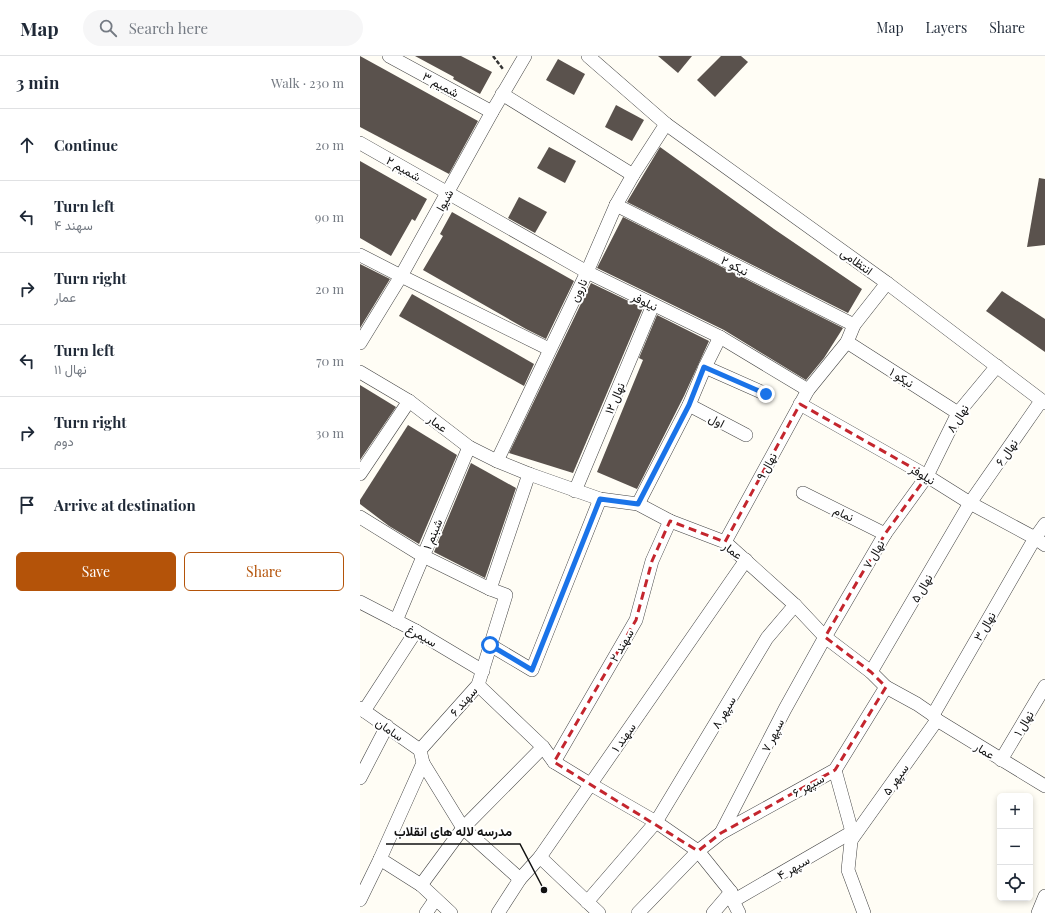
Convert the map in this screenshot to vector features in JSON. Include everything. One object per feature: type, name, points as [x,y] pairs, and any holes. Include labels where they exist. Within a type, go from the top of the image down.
[{"type":"street","name":"شیوا","points":[[360,343],[401,276],[502,94],[525,56]]},
{"type":"street","name":"انتظامی","points":[[588,56],[666,124],[887,283],[1043,402]]},
{"type":"street","name":"شمیم ۳","points":[[397,58],[492,112]]},
{"type":"street","points":[[502,94],[632,175]]},
{"type":"street","name":"نارون","points":[[496,461],[587,272],[616,205],[632,175],[666,124]]},
{"type":"street","name":"شمیم ۲","points":[[360,143],[587,272]]},
{"type":"street","name":"نیکو ۲","points":[[616,205],[854,325]]},
{"type":"street","points":[[360,255],[549,349]]},
{"type":"street","name":"نیلوفر","points":[[587,272],[720,337],[808,390]]},
{"type":"street","name":"نهال ۹","points":[[725,542],[808,390],[847,342],[854,325],[887,283]]},
{"type":"street","name":"نهال ۱۲","points":[[575,491],[653,305]]},
{"type":"street","points":[[638,504],[689,405],[704,367],[720,337]]},
{"type":"street","name":"نیکو ۱","points":[[847,342],[958,413]]},
{"type":"street","name":"نهال ۸","points":[[927,476],[958,413],[997,366]]},
{"type":"street","points":[[704,367],[766,394]]},
{"type":"street","name":"عمار","points":[[360,372],[409,401],[469,447],[496,461],[600,499],[638,504],[670,521],[725,542],[795,605],[824,637],[871,672],[886,687],[1045,786]]},
{"type":"street","points":[[360,474],[409,401]]},
{"type":"street","name":"نهال ۶","points":[[970,503],[1043,402]]},
{"type":"street","name":"نیلوفر","points":[[800,404],[927,476],[970,503],[1040,541]]},
{"type":"street","name":"اول","points":[[689,405],[746,435]]},
{"type":"street","name":"شبنم ۱","points":[[396,622],[469,447]]},
{"type":"street","points":[[360,517],[423,556],[490,588],[529,474]]},
{"type":"street","name":"نهال ۷","points":[[824,637],[885,534],[927,476]]},
{"type":"street","name":"نمام","points":[[803,493],[885,534]]},
{"type":"street","points":[[490,645],[532,670],[600,499]]},
{"type":"street","name":"نهال ۵","points":[[871,672],[970,503]]},
{"type":"street","name":"سهند ۲","points":[[554,762],[636,620],[652,561],[670,521]]},
{"type":"street","name":"نهال ۳","points":[[935,717],[1040,541],[1045,524]]},
{"type":"street","name":"سهند ۱","points":[[498,913],[520,879],[540,857],[746,560]]},
{"type":"street","name":"سهند ۶","points":[[360,900],[380,859],[421,756],[478,685],[506,595],[490,588]]},
{"type":"street","name":"سیمرغ","points":[[360,602],[396,622],[416,631],[483,671]]},
{"type":"street","name":"سپهر ۸","points":[[587,902],[656,822],[768,638],[795,605]]},
{"type":"street","points":[[362,710],[416,631]]},
{"type":"street","name":"سپهر ۷","points":[[721,833],[785,708],[824,637]]},
{"type":"street","points":[[478,685],[543,747],[554,762],[656,822],[698,851],[732,896],[739,913]]},
{"type":"street","name":"نهال ۱","points":[[1001,760],[1045,686]]},
{"type":"street","name":"سپهر ۶","points":[[638,913],[698,851],[721,833],[836,770],[886,687]]},
{"type":"street","name":"سامان","points":[[362,710],[387,726],[421,756]]},
{"type":"street","name":"سپهر ۵","points":[[852,836],[935,717]]},
{"type":"street","points":[[360,778],[387,726]]},
{"type":"street","points":[[421,885],[463,828],[543,747]]},
{"type":"street","points":[[421,756],[463,828],[520,879]]},
{"type":"street","points":[[836,770],[852,836],[848,870],[864,913]]},
{"type":"street","name":"سپهر ۴","points":[[713,913],[732,896],[852,836]]},
{"type":"street","points":[[540,857],[599,913]]},
{"type":"street","points":[[380,859],[421,885],[435,900],[451,913]]},
{"type":"street","points":[[1038,913],[1045,896]]},
{"type":"street","points":[[426,913],[435,900]]},
{"type":"highlighted area","points":[[800,404],[927,476],[885,534],[825,637],[871,672],[886,687],[835,770],[721,833],[698,851],[554,762],[636,620],[652,561],[670,521],[725,542]]},
{"type":"building","points":[[360,56],[478,121],[449,174],[360,127]]},
{"type":"building","points":[[415,56],[461,56],[492,72],[480,94],[453,79],[454,77]]},
{"type":"building","points":[[658,56],[692,56],[678,73]]},
{"type":"building","points":[[721,56],[741,56],[748,62],[715,97],[697,80]]},
{"type":"building","points":[[558,59],[585,74],[574,95],[546,80]]},
{"type":"building","points":[[616,105],[644,120],[632,141],[605,127]]},
{"type":"building","points":[[549,147],[576,161],[565,183],[537,168]]},
{"type":"building","points":[[660,147],[774,229],[862,289],[848,313],[627,202]]},
{"type":"building","points":[[360,161],[427,199],[415,221],[412,219],[391,256],[360,238]]},
{"type":"building","points":[[1039,178],[1045,179],[1045,245],[1027,247]]},
{"type":"building","points":[[519,197],[547,212],[535,233],[508,218]]},
{"type":"building","points":[[452,212],[574,281],[546,339],[423,270],[443,236],[440,234]]},
{"type":"building","points":[[623,217],[843,328],[824,358],[806,380],[724,330],[597,268]]},
{"type":"building","points":[[360,264],[390,279],[360,328]]},
{"type":"building","points":[[591,283],[643,308],[573,473],[509,453]]},
{"type":"building","points":[[1002,291],[1045,319],[1045,352],[986,311]]},
{"type":"building","points":[[412,294],[534,364],[524,386],[399,316]]},
{"type":"building","points":[[657,315],[709,341],[684,396],[637,489],[597,472],[643,360],[639,358]]},
{"type":"building","points":[[360,385],[396,407],[360,460]]},
{"type":"building","points":[[408,425],[457,455],[419,544],[389,526],[360,504],[360,500]]},
{"type":"building","points":[[471,463],[516,488],[485,578],[434,552]]},
{"type":"place","name":"مدرسه لاله های انقلاب","points":[[544,890]]},
{"type":"route","points":[[490,645],[532,670],[600,499],[638,504],[689,405],[704,367],[766,394]]}]
